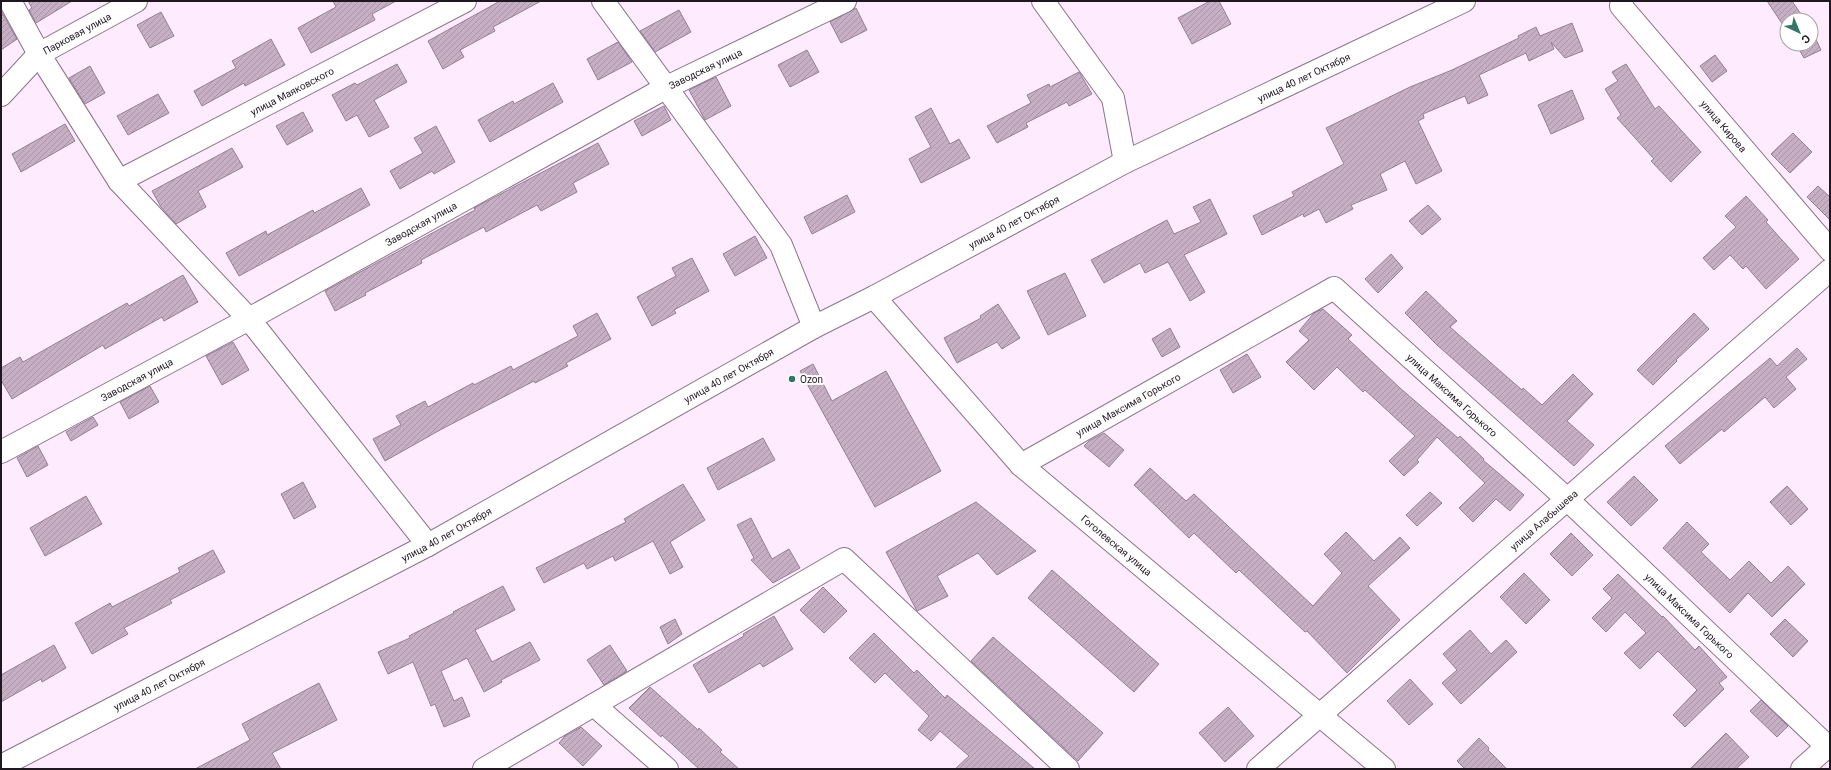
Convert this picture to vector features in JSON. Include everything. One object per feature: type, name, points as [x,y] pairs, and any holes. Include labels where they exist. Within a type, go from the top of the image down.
[{"type":"street","points":[[10,1],[39,54],[119,181],[249,319],[428,545]]},
{"type":"street","name":"Парковая улица","points":[[1,95],[39,54],[136,1]]},
{"type":"street","name":"улица Маяковского","points":[[119,181],[465,1]]},
{"type":"street","points":[[603,1],[781,245],[814,328]]},
{"type":"street","name":"Заводская улица","points":[[1,452],[249,319],[667,87],[845,1]]},
{"type":"street","points":[[1042,1],[1114,98],[1126,162]]},
{"type":"street","name":"улица 40 лет Октября","points":[[1,766],[428,545],[814,328],[1126,162],[1464,1]]},
{"type":"street","name":"улица Кирова","points":[[1622,1],[1621,6],[1830,250]]},
{"type":"street","name":"улица Алабышева","points":[[1258,769],[1830,270]]},
{"type":"street","name":"улица Максима Горького","points":[[1022,465],[1334,288],[1568,500],[1829,746]]},
{"type":"street","name":"Гоголевская улица","points":[[874,297],[1022,465],[1384,769]]},
{"type":"street","points":[[484,769],[844,559],[1068,769]]},
{"type":"street","points":[[594,705],[668,769]]},
{"type":"street","points":[[1802,769],[1829,746]]},
{"type":"building","points":[[28,1],[72,1],[36,23],[29,10],[32,8]]},
{"type":"building","points":[[333,1],[396,1],[372,14],[375,20],[311,53],[298,28],[336,7]]},
{"type":"building","points":[[500,1],[541,1],[493,27],[495,31],[460,50],[464,57],[443,69],[428,41]]},
{"type":"building","points":[[1210,1],[1219,1],[1231,24],[1192,44],[1178,18]]},
{"type":"building","points":[[1767,1],[1792,1],[1800,12],[1779,12],[1779,19]]},
{"type":"building","points":[[856,8],[867,30],[841,43],[830,22]]},
{"type":"building","points":[[679,10],[691,32],[655,52],[640,31]]},
{"type":"building","points":[[1,11],[17,39],[1,50]]},
{"type":"building","points":[[161,12],[174,36],[150,48],[137,25]]},
{"type":"building","points":[[1572,23],[1583,51],[1565,58],[1551,42],[1554,49],[1529,61],[1526,53],[1479,75],[1488,95],[1468,104],[1465,96],[1423,114],[1424,118],[1418,121],[1442,171],[1416,184],[1405,161],[1380,174],[1387,190],[1351,205],[1353,209],[1326,223],[1319,209],[1304,217],[1303,214],[1262,235],[1253,216],[1294,196],[1292,192],[1344,164],[1326,128],[1410,87],[1452,70],[1519,38],[1518,36],[1536,27],[1540,36]]},
{"type":"building","points":[[271,39],[285,65],[245,86],[244,83],[202,106],[194,91],[236,68],[232,61]]},
{"type":"building","points":[[618,42],[632,62],[598,80],[587,59]]},
{"type":"building","points":[[807,50],[819,72],[790,87],[778,65]]},
{"type":"building","points":[[1801,52],[1817,52],[1804,58]]},
{"type":"building","points":[[1715,55],[1727,71],[1712,82],[1700,66]]},
{"type":"building","points":[[397,64],[407,82],[374,100],[389,127],[369,137],[357,115],[346,121],[332,95],[355,83],[357,85]]},
{"type":"building","points":[[1626,64],[1655,109],[1659,106],[1701,152],[1671,182],[1651,161],[1654,159],[1617,118],[1621,115],[1605,89],[1618,81],[1612,72]]},
{"type":"building","points":[[90,66],[105,93],[85,104],[69,78]]},
{"type":"building","points":[[1079,72],[1092,94],[1069,106],[1067,102],[1026,123],[1028,127],[997,143],[987,126],[1031,103],[1027,95],[1049,84],[1050,87]]},
{"type":"building","points":[[716,77],[731,106],[705,120],[689,90]]},
{"type":"building","points":[[553,83],[563,102],[490,142],[478,120],[513,101],[514,104]]},
{"type":"building","points":[[1572,90],[1584,119],[1551,134],[1538,105]]},
{"type":"building","points":[[158,94],[169,113],[128,135],[117,116]]},
{"type":"building","points":[[664,106],[671,120],[642,136],[634,121]]},
{"type":"building","points":[[931,108],[950,144],[959,139],[970,158],[921,183],[909,159],[931,147],[915,117]]},
{"type":"building","points":[[303,112],[313,131],[287,145],[276,126]]},
{"type":"building","points":[[65,124],[75,141],[21,172],[12,154]]},
{"type":"building","points":[[436,126],[455,162],[434,174],[432,171],[400,189],[390,171],[423,153],[414,138]]},
{"type":"building","points":[[1793,133],[1812,152],[1790,173],[1771,154]]},
{"type":"building","points":[[598,143],[609,164],[573,183],[577,192],[541,211],[537,205],[486,232],[484,227],[421,260],[422,263],[365,293],[366,295],[335,311],[325,291],[475,210],[474,208]]},
{"type":"building","points":[[232,148],[243,167],[198,191],[206,207],[176,224],[161,207],[152,191]]},
{"type":"building","points":[[1818,186],[1830,197],[1830,220],[1807,197]]},
{"type":"building","points":[[361,188],[370,205],[239,276],[226,253],[266,231],[267,235],[313,210],[314,213]]},
{"type":"building","points":[[847,195],[855,212],[812,234],[804,217]]},
{"type":"building","points":[[1746,196],[1768,220],[1766,222],[1799,259],[1766,289],[1746,266],[1743,269],[1730,255],[1714,270],[1703,258],[1736,227],[1725,216]]},
{"type":"building","points":[[1210,199],[1227,234],[1184,255],[1205,292],[1190,301],[1168,262],[1145,273],[1140,263],[1104,283],[1091,260],[1167,220],[1174,234],[1201,222],[1193,207]]},
{"type":"building","points":[[1428,205],[1441,219],[1422,235],[1409,221]]},
{"type":"building","points":[[755,236],[767,258],[735,276],[723,254]]},
{"type":"building","points":[[1391,254],[1403,268],[1378,293],[1365,279]]},
{"type":"building","points":[[692,258],[709,291],[674,310],[676,313],[652,326],[637,297],[676,276],[672,268]]},
{"type":"building","points":[[1065,273],[1086,316],[1048,335],[1027,291]]},
{"type":"building","points":[[183,275],[198,302],[164,321],[162,317],[105,349],[103,345],[12,399],[1,380],[1,368],[20,357],[23,362],[127,303],[129,306]]},
{"type":"building","points":[[1426,291],[1457,321],[1450,327],[1522,390],[1523,388],[1542,405],[1573,374],[1593,394],[1567,421],[1594,445],[1574,466],[1437,345],[1405,313]]},
{"type":"building","points":[[998,304],[1020,338],[1002,349],[997,342],[957,363],[944,338],[981,318],[980,316]]},
{"type":"building","points":[[1323,309],[1352,335],[1348,339],[1400,388],[1458,438],[1460,436],[1484,459],[1483,460],[1524,495],[1510,511],[1496,499],[1473,522],[1459,508],[1485,483],[1437,437],[1417,460],[1419,462],[1404,476],[1389,461],[1415,436],[1365,390],[1363,392],[1337,367],[1314,390],[1286,362],[1309,340],[1299,331],[1314,313]]},
{"type":"building","points":[[597,313],[611,339],[566,363],[568,366],[535,383],[534,381],[440,430],[385,461],[373,439],[401,425],[396,416],[425,401],[428,407],[473,383],[474,385],[511,366],[513,370],[578,336],[573,326]]},
{"type":"building","points":[[1694,313],[1709,329],[1676,360],[1677,361],[1653,385],[1637,370]]},
{"type":"building","points":[[1170,328],[1180,347],[1162,357],[1152,339]]},
{"type":"building","points":[[233,342],[249,370],[222,385],[206,356]]},
{"type":"building","points":[[1797,348],[1807,359],[1786,377],[1796,389],[1774,408],[1765,397],[1724,432],[1722,429],[1680,464],[1665,446],[1770,358],[1777,366]]},
{"type":"building","points":[[1247,354],[1261,377],[1233,393],[1220,370]]},
{"type":"building","points":[[813,364],[832,401],[886,371],[941,471],[875,507],[800,371]]},
{"type":"building","points":[[150,386],[159,402],[129,419],[120,402]]},
{"type":"building","points":[[93,417],[98,425],[71,441],[66,432]]},
{"type":"building","points":[[1104,433],[1124,450],[1109,467],[1084,446],[1089,441]]},
{"type":"building","points":[[763,438],[775,460],[718,490],[707,468]]},
{"type":"building","points":[[38,446],[48,465],[27,477],[17,458]]},
{"type":"building","points":[[1150,468],[1186,501],[1194,494],[1313,606],[1342,573],[1324,554],[1346,532],[1374,561],[1400,537],[1410,548],[1368,586],[1400,620],[1347,673],[1307,631],[1305,632],[1239,570],[1236,573],[1194,533],[1189,538],[1134,485]]},
{"type":"building","points":[[1634,476],[1658,500],[1631,526],[1607,502]]},
{"type":"building","points":[[303,482],[316,507],[294,519],[281,494]]},
{"type":"building","points":[[683,484],[705,520],[670,542],[683,567],[670,574],[653,541],[615,561],[613,556],[587,569],[584,563],[544,583],[536,568],[626,522],[624,519]]},
{"type":"building","points":[[1787,486],[1808,509],[1791,525],[1770,502]]},
{"type":"building","points":[[1430,492],[1442,503],[1417,526],[1406,515]]},
{"type":"building","points":[[86,496],[102,524],[45,556],[30,528]]},
{"type":"building","points":[[976,502],[1036,551],[997,575],[978,553],[937,576],[948,596],[917,611],[886,552]]},
{"type":"building","points":[[751,518],[772,559],[789,549],[800,568],[773,583],[751,560],[754,558],[737,525]]},
{"type":"building","points":[[1687,522],[1709,544],[1701,552],[1730,580],[1749,561],[1771,583],[1788,566],[1805,584],[1772,617],[1748,593],[1730,613],[1663,548]]},
{"type":"building","points":[[1571,533],[1593,555],[1572,576],[1550,554]]},
{"type":"building","points":[[213,550],[225,572],[170,600],[172,603],[124,628],[128,634],[92,654],[75,623],[110,603],[112,607],[180,572],[178,568]]},
{"type":"building","points":[[1052,570],[1159,664],[1134,692],[1028,598]]},
{"type":"building","points":[[1524,573],[1550,600],[1526,624],[1500,597]]},
{"type":"building","points":[[1618,574],[1662,617],[1663,616],[1695,650],[1699,646],[1727,677],[1719,683],[1724,689],[1685,727],[1673,715],[1697,690],[1658,651],[1640,669],[1624,653],[1646,633],[1625,612],[1606,632],[1592,618],[1612,598],[1603,589]]},
{"type":"building","points":[[503,586],[515,610],[475,630],[492,662],[530,642],[540,660],[501,680],[502,682],[484,692],[467,658],[441,671],[454,701],[462,697],[470,716],[444,727],[435,704],[431,706],[413,662],[388,674],[378,652],[410,638],[409,636]]},
{"type":"building","points":[[823,587],[847,611],[824,633],[800,610]]},
{"type":"building","points":[[774,616],[793,649],[763,667],[760,663],[709,693],[693,665],[744,636],[743,634]]},
{"type":"building","points":[[675,619],[682,634],[668,644],[660,627]]},
{"type":"building","points":[[1785,619],[1808,641],[1793,657],[1770,634]]},
{"type":"building","points":[[1470,630],[1491,654],[1506,640],[1517,652],[1461,704],[1442,683],[1457,670],[1443,654]]},
{"type":"building","points":[[874,633],[914,673],[917,670],[945,698],[947,695],[1035,769],[955,769],[969,756],[940,731],[931,741],[918,730],[929,716],[885,673],[875,683],[849,658]]},
{"type":"building","points":[[993,637],[1103,733],[1078,761],[971,661]]},
{"type":"building","points":[[54,645],[66,668],[42,682],[41,679],[1,702],[1,675]]},
{"type":"building","points":[[610,645],[627,671],[604,685],[587,660]]},
{"type":"building","points":[[1410,679],[1433,704],[1409,725],[1387,701]]},
{"type":"building","points":[[319,683],[337,720],[272,753],[281,769],[195,769],[250,740],[242,724]]},
{"type":"building","points":[[650,687],[698,730],[699,728],[722,750],[720,752],[739,769],[699,769],[662,735],[661,737],[629,708]]},
{"type":"building","points":[[1761,700],[1788,726],[1777,737],[1750,711]]},
{"type":"building","points":[[1228,707],[1254,736],[1225,762],[1199,733]]},
{"type":"building","points":[[581,727],[602,746],[583,766],[559,743],[565,736]]},
{"type":"building","points":[[1726,733],[1749,757],[1736,769],[1690,769]]},
{"type":"building","points":[[1479,738],[1489,748],[1488,750],[1507,769],[1465,769],[1457,761]]},
{"type":"place","name":"Ozon","points":[[792,379]]}]
